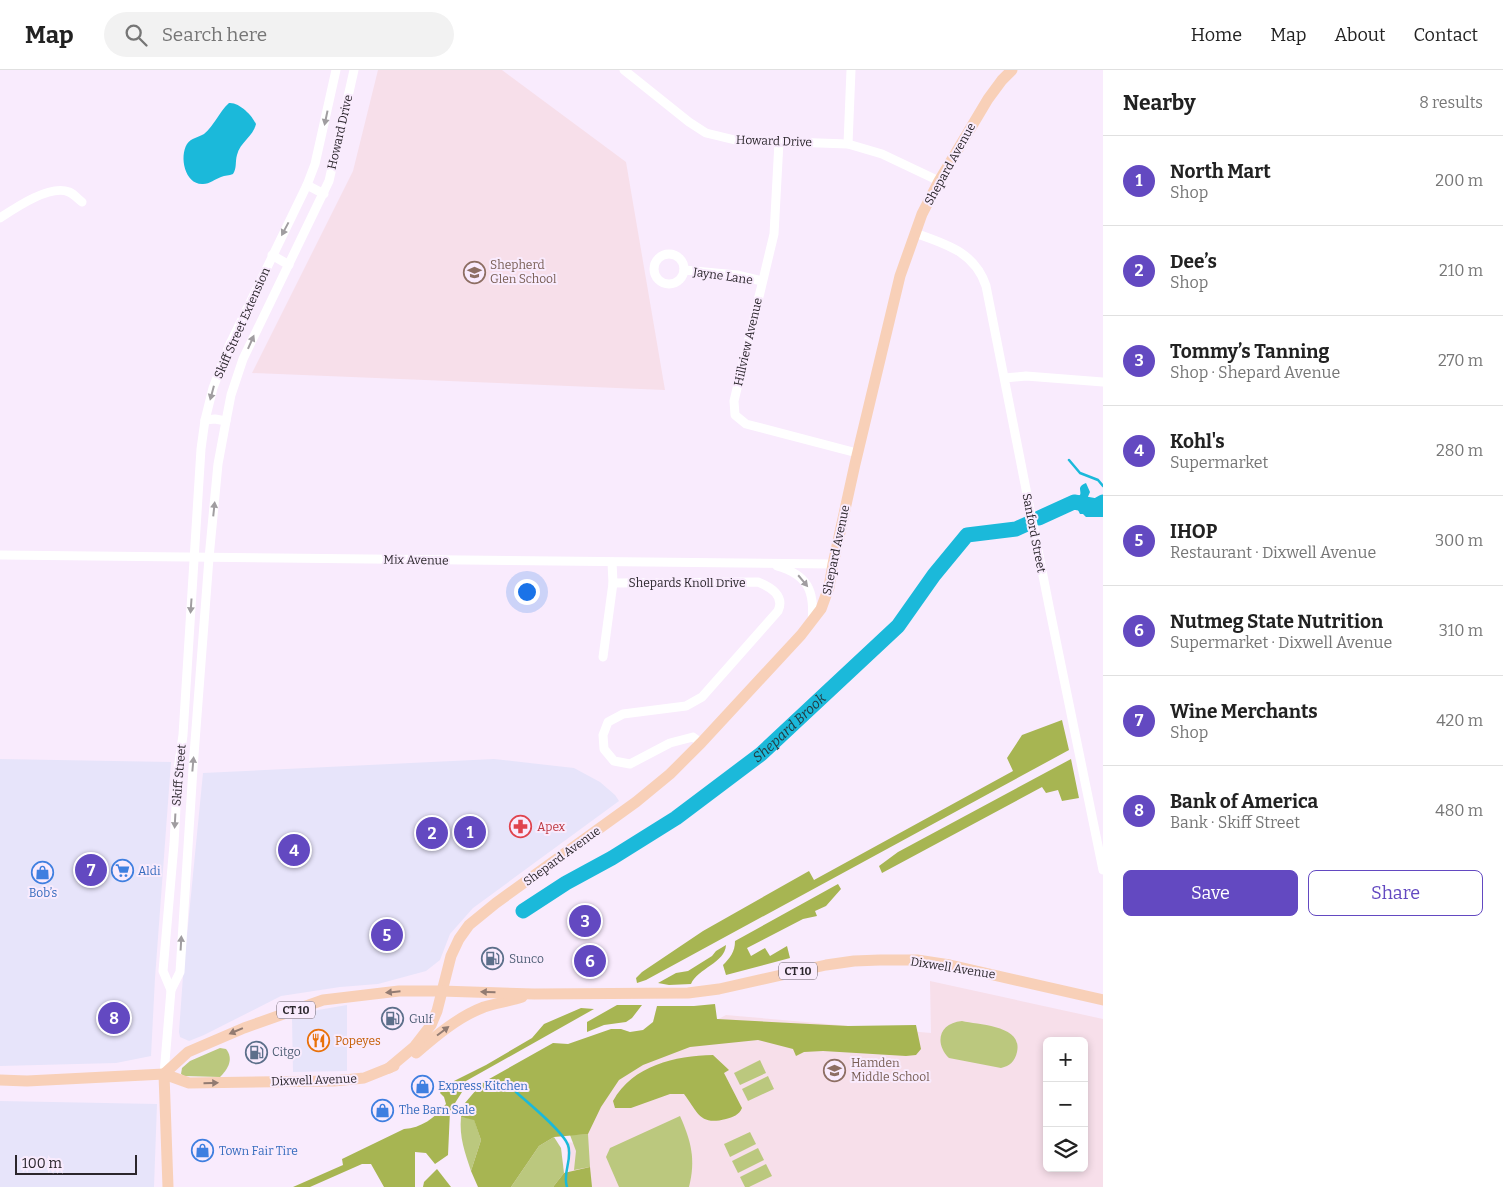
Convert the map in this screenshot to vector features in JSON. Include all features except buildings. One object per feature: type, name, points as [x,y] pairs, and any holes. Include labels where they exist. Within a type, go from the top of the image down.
[{"type":"main road","name":"Shepard Avenue","points":[[389,1068],[414,1047],[430,1025],[437,1011],[455,948],[469,925],[496,903],[636,802],[670,774],[812,622],[825,600],[829,587],[832,564],[857,453],[900,276],[915,233],[922,214],[939,181],[988,99],[1012,70]]},
{"type":"main road","name":"Dixwell Avenue","points":[[164,1074],[188,1052],[244,1028],[323,1000],[399,991],[534,994],[688,994],[826,965],[854,961],[917,960],[950,965],[1103,1000]]},
{"type":"main road","name":"Dixwell Avenue","points":[[0,1080],[27,1081],[164,1074],[189,1083],[334,1081],[364,1078],[411,1057],[438,1034],[467,1015],[484,1008],[534,994]]},
{"type":"main road","name":"Skiff Street","points":[[164,1074],[168,1187]]},
{"type":"street","name":"Howard Drive","points":[[307,185],[315,164],[336,70]]},
{"type":"street","name":"Howard Drive","points":[[324,194],[334,164],[354,70]]},
{"type":"street","name":"Howard Drive","points":[[624,70],[689,122],[706,133],[735,140],[848,144],[882,154],[939,181]]},
{"type":"street","points":[[848,144],[851,70]]},
{"type":"street","name":"Hillview Avenue","points":[[779,142],[774,234],[734,401],[735,415],[746,424],[857,453]]},
{"type":"street","points":[[307,185],[324,194]]},
{"type":"street","name":"Skiff Street Extension","points":[[194,558],[196,500],[205,420],[221,364],[307,185]]},
{"type":"street","points":[[0,218],[38,196],[59,190],[70,192],[82,202]]},
{"type":"street","name":"Skiff Street Extension","points":[[209,558],[218,464],[231,395],[243,360],[324,194]]},
{"type":"street","name":"Sanford Street","points":[[915,233],[961,252],[978,267],[986,286],[1103,870]]},
{"type":"street","name":"Skiff Street Extension","points":[[272,255],[289,265]]},
{"type":"street","name":"Jayne Lane","points":[[684,270],[737,275],[762,281]]},
{"type":"street","points":[[1004,378],[1040,377],[1103,382]]},
{"type":"street","points":[[205,420],[226,421]]},
{"type":"street","name":"Mix Avenue","points":[[0,555],[832,564]]},
{"type":"street","name":"Skiff Street","points":[[171,990],[163,970],[174,844],[178,770],[183,735],[194,558]]},
{"type":"street","name":"Skiff Street","points":[[164,1074],[171,990],[180,972],[191,787],[209,558]]},
{"type":"street","name":"Shepards Knoll Drive","points":[[602,657],[613,583],[612,562]]},
{"type":"street","points":[[765,563],[799,575],[806,582],[813,607],[812,622]]},
{"type":"street","name":"Shepards Knoll Drive","points":[[613,583],[758,582],[773,589],[778,596],[780,606],[778,611],[702,697],[686,706],[623,714],[608,722],[603,735],[604,749],[614,761],[630,764],[657,748],[683,738],[693,737],[701,743]]},
{"type":"shaded area","name":"Shepherd Glen School","points":[[378,70],[502,70],[626,162],[665,390],[252,373],[353,171]]},
{"type":"shaded area","points":[[0,759],[171,762],[151,1056],[116,1063],[0,1066]]},
{"type":"shaded area","points":[[494,759],[574,768],[600,782],[619,801],[473,908],[450,934],[440,960],[426,971],[378,984],[340,987],[281,996],[204,1035],[189,1041],[180,1037],[183,976],[203,773]]},
{"type":"shaded area","name":"Hamden Middle School","points":[[930,981],[1103,1019],[1103,1187],[581,1187],[569,1172],[566,1142],[576,1143],[567,1099],[726,1015],[931,1033]]},
{"type":"shaded area","points":[[347,1005],[347,1071],[293,1072],[292,1019],[318,1010]]},
{"type":"shaded area","points":[[0,1101],[157,1104],[154,1187],[0,1187]]},
{"type":"green space","points":[[1062,720],[1069,750],[646,980],[637,983],[636,978],[642,972],[703,931],[809,871],[814,880],[1013,771],[1007,758],[1022,735]]},
{"type":"green space","points":[[1071,759],[1079,798],[1062,801],[1058,790],[1046,793],[1042,787],[882,873],[879,866],[898,852]]},
{"type":"green space","points":[[838,884],[841,889],[826,906],[815,911],[817,916],[803,919],[747,948],[751,956],[765,948],[770,956],[787,946],[790,958],[726,975],[723,965],[732,954],[735,941]]},
{"type":"green space","points":[[726,945],[721,956],[694,978],[691,984],[669,985],[658,983],[676,973],[688,971]]},
{"type":"green space","points":[[715,1004],[717,1019],[848,1026],[916,1025],[921,1049],[916,1055],[906,1056],[823,1051],[804,1052],[796,1056],[793,1049],[758,1040],[690,1047],[643,1065],[619,1080],[601,1107],[588,1134],[554,1137],[539,1146],[511,1187],[478,1187],[471,1171],[481,1140],[474,1120],[461,1117],[465,1103],[482,1083],[553,1043],[568,1044],[611,1029],[621,1029],[630,1032],[643,1030],[653,1022],[657,1006]]},
{"type":"green space","points":[[617,1005],[642,1005],[632,1018],[626,1022],[604,1025],[587,1032],[587,1022]]},
{"type":"green space","points":[[581,1008],[594,1009],[466,1081],[462,1092],[450,1111],[448,1155],[435,1164],[426,1153],[415,1152],[415,1187],[384,1187],[371,1164],[362,1164],[310,1187],[293,1187],[343,1165],[342,1159],[404,1129],[416,1127],[427,1121],[446,1104],[444,1097],[440,1093],[444,1086],[486,1065],[532,1038],[544,1024]]},
{"type":"green space","points":[[962,1021],[988,1025],[1007,1031],[1017,1043],[1015,1058],[1007,1066],[1001,1068],[949,1058],[941,1046],[941,1035],[948,1026]]},
{"type":"green space","points":[[220,1048],[226,1049],[230,1060],[228,1067],[220,1077],[184,1076],[181,1074],[182,1068],[190,1061]]},
{"type":"green space","points":[[713,1055],[729,1070],[724,1073],[742,1108],[736,1115],[717,1121],[705,1119],[696,1112],[684,1094],[670,1094],[631,1108],[615,1108],[613,1101],[621,1089],[643,1071],[670,1061]]},
{"type":"green space","points":[[760,1060],[766,1073],[740,1085],[734,1073]]},
{"type":"green space","points":[[768,1076],[774,1089],[748,1101],[742,1089]]},
{"type":"green space","points":[[680,1116],[691,1150],[692,1168],[689,1187],[619,1187],[606,1157],[610,1148]]},
{"type":"green space","points":[[461,1117],[474,1119],[481,1140],[471,1171],[462,1138]]},
{"type":"green space","points":[[750,1132],[756,1144],[730,1157],[724,1144]]},
{"type":"green space","points":[[588,1134],[590,1167],[574,1170],[576,1151],[570,1135]]},
{"type":"green space","points":[[554,1137],[561,1148],[564,1173],[553,1187],[511,1187],[539,1146]]},
{"type":"green space","points":[[758,1148],[764,1160],[738,1173],[732,1161]]},
{"type":"green space","points":[[766,1164],[772,1176],[749,1187],[745,1187],[740,1177]]},
{"type":"green space","points":[[590,1167],[592,1187],[553,1187],[564,1173]]},
{"type":"green space","points":[[437,1169],[451,1187],[423,1187],[424,1182]]},
{"type":"water","points":[[229,103],[241,107],[252,117],[256,124],[254,129],[239,150],[233,174],[222,176],[208,183],[197,183],[192,180],[185,169],[184,156],[187,144],[208,131]]},
{"type":"water","points":[[1086,483],[1090,492],[1087,499],[1094,499],[1103,495],[1103,517],[1086,517],[1080,514],[1072,498],[1080,495],[1080,488]]},
{"type":"waterway","points":[[1069,460],[1080,473],[1098,480],[1103,486]]},
{"type":"waterway","name":"Shepard Brook","points":[[1039,518],[1074,502],[1096,506],[1103,502]]},
{"type":"waterway","name":"Shepard Brook","points":[[523,911],[566,883],[612,858],[676,818],[761,754],[898,626],[934,575],[967,535],[1016,529],[1027,524]]},
{"type":"waterway","name":"Shepard Brook","points":[[516,1092],[553,1125],[565,1139],[569,1150],[566,1176],[567,1187]]},
{"type":"place","name":"Shepherd Glen School","points":[[474,272]]},
{"type":"place","name":"Apex","points":[[521,827]]},
{"type":"place","name":"North Mart","points":[[470,832]]},
{"type":"place","name":"Dee’s","points":[[432,833]]},
{"type":"place","name":"Kohl's","points":[[294,850]]},
{"type":"place","name":"Wine Merchants","points":[[91,870]]},
{"type":"place","name":"Aldi","points":[[122,871]]},
{"type":"place","name":"Bob’s","points":[[43,872]]},
{"type":"place","name":"Tommy’s Tanning","points":[[585,921]]},
{"type":"place","name":"IHOP","points":[[387,935]]},
{"type":"place","name":"Sunco","points":[[493,959]]},
{"type":"place","name":"Nutmeg State Nutrition","points":[[590,961]]},
{"type":"place","name":"Bank of America","points":[[114,1018]]},
{"type":"place","name":"Gulf","points":[[393,1019]]},
{"type":"place","name":"Popeyes","points":[[319,1041]]},
{"type":"place","name":"Citgo","points":[[256,1052]]},
{"type":"place","name":"Hamden Middle School","points":[[835,1070]]},
{"type":"place","name":"Express Kitchen","points":[[422,1086]]},
{"type":"place","name":"The Barn Sale","points":[[383,1110]]},
{"type":"place","name":"Town Fair Tire","points":[[203,1151]]}]
